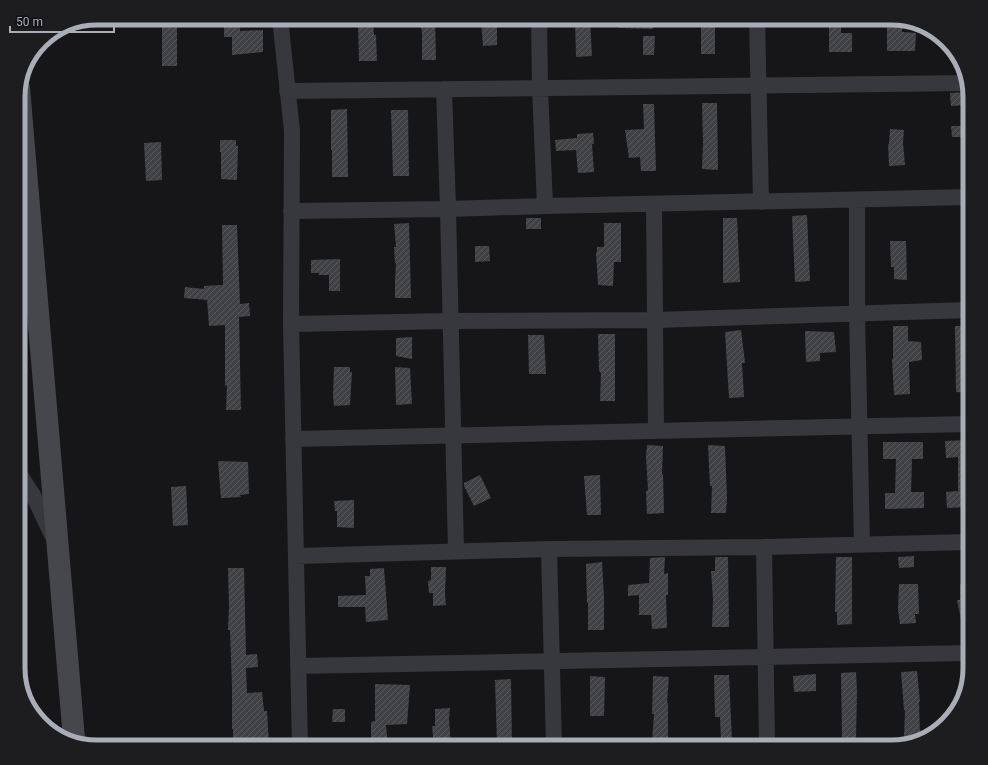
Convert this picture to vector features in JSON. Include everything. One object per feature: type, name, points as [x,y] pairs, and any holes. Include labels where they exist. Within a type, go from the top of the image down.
[{"type":"main road","points":[[25,159],[74,736]]},
{"type":"street","points":[[281,25],[292,131],[291,324],[300,740]]},
{"type":"street","points":[[539,25],[545,206]]},
{"type":"street","points":[[757,25],[762,202]]},
{"type":"street","points":[[288,91],[962,83]]},
{"type":"street","points":[[444,89],[456,551]]},
{"type":"street","points":[[291,211],[448,209],[963,197]]},
{"type":"street","points":[[857,200],[857,314],[862,544]]},
{"type":"street","points":[[654,204],[656,431]]},
{"type":"street","points":[[291,324],[451,321],[655,320],[963,310]]},
{"type":"street","points":[[293,439],[963,424]]},
{"type":"street","points":[[25,483],[33,495],[58,547]]},
{"type":"street","points":[[296,556],[549,549],[764,547],[963,542]]},
{"type":"street","points":[[764,547],[767,740]]},
{"type":"street","points":[[549,549],[554,740]]},
{"type":"street","points":[[298,666],[963,653]]},
{"type":"building","points":[[224,25],[240,25],[240,31],[263,30],[263,52],[232,55],[232,37],[224,37]]},
{"type":"building","points":[[358,25],[373,25],[374,35],[376,35],[377,61],[359,61]]},
{"type":"building","points":[[421,25],[435,25],[436,60],[422,60]]},
{"type":"building","points":[[481,25],[497,25],[497,45],[483,46]]},
{"type":"building","points":[[575,25],[590,25],[592,56],[576,57]]},
{"type":"building","points":[[619,25],[653,25],[653,29],[619,28]]},
{"type":"building","points":[[700,25],[715,25],[715,54],[701,54]]},
{"type":"building","points":[[829,25],[841,25],[841,33],[852,33],[852,52],[829,52]]},
{"type":"building","points":[[887,25],[903,26],[902,32],[916,33],[915,51],[887,51]]},
{"type":"building","points":[[162,27],[177,27],[177,66],[162,66]]},
{"type":"building","points":[[643,36],[655,36],[654,55],[643,55]]},
{"type":"building","points":[[963,92],[963,105],[951,106],[950,93]]},
{"type":"building","points":[[702,103],[717,103],[718,170],[702,169]]},
{"type":"building","points":[[643,104],[654,104],[656,171],[641,171],[640,157],[629,158],[625,130],[644,129]]},
{"type":"building","points":[[347,109],[348,177],[332,177],[331,110]]},
{"type":"building","points":[[391,110],[408,110],[409,176],[393,176]]},
{"type":"building","points":[[951,126],[963,126],[963,137],[952,137]]},
{"type":"building","points":[[890,129],[904,130],[903,143],[905,165],[889,166],[888,144]]},
{"type":"building","points":[[593,133],[594,144],[592,144],[594,172],[578,173],[576,150],[556,151],[555,140],[577,138],[577,134]]},
{"type":"building","points":[[220,140],[236,140],[236,146],[238,146],[237,180],[221,179]]},
{"type":"building","points":[[161,142],[162,180],[146,181],[144,143]]},
{"type":"building","points":[[807,215],[810,281],[795,282],[792,216]]},
{"type":"building","points":[[526,218],[541,218],[541,229],[526,229]]},
{"type":"building","points":[[723,218],[737,218],[740,282],[723,283]]},
{"type":"building","points":[[409,223],[411,298],[395,298],[396,263],[394,247],[396,247],[394,224]]},
{"type":"building","points":[[604,223],[621,223],[621,262],[614,262],[613,286],[598,285],[596,252],[597,247],[604,247]]},
{"type":"building","points":[[222,225],[237,225],[240,304],[249,303],[250,316],[239,317],[241,410],[226,410],[227,385],[225,386],[225,325],[209,326],[207,300],[184,298],[185,287],[204,289],[204,286],[223,285]]},
{"type":"building","points":[[890,241],[906,241],[907,280],[894,279],[894,267],[891,267]]},
{"type":"building","points":[[475,246],[489,246],[490,261],[475,262]]},
{"type":"building","points":[[340,259],[340,291],[329,291],[329,275],[311,273],[311,260]]},
{"type":"building","points":[[893,326],[908,326],[908,341],[921,342],[922,360],[909,362],[910,394],[894,395],[892,359]]},
{"type":"building","points":[[955,326],[963,326],[963,392],[956,392]]},
{"type":"building","points":[[741,330],[745,363],[742,363],[744,397],[729,398],[725,332]]},
{"type":"building","points":[[805,331],[834,332],[836,352],[820,353],[820,361],[806,362]]},
{"type":"building","points":[[598,334],[615,334],[615,401],[600,401],[601,373],[599,371]]},
{"type":"building","points":[[528,335],[544,335],[546,374],[529,374]]},
{"type":"building","points":[[412,337],[412,359],[396,356],[396,338]]},
{"type":"building","points":[[334,367],[350,367],[350,372],[352,372],[350,405],[334,406]]},
{"type":"building","points":[[395,367],[410,368],[412,404],[396,405]]},
{"type":"building","points":[[963,440],[963,507],[947,508],[946,492],[958,491],[958,457],[946,458],[945,441]]},
{"type":"building","points":[[883,442],[923,442],[923,459],[912,459],[911,492],[924,492],[924,508],[885,509],[885,493],[895,493],[896,459],[883,459]]},
{"type":"building","points":[[647,445],[663,446],[662,474],[664,513],[647,514]]},
{"type":"building","points":[[708,445],[725,446],[727,498],[726,513],[711,513],[712,486],[710,486]]},
{"type":"building","points":[[218,461],[248,462],[249,494],[240,495],[241,497],[221,498]]},
{"type":"building","points":[[480,475],[491,498],[474,506],[464,483]]},
{"type":"building","points":[[600,475],[601,515],[587,515],[584,476]]},
{"type":"building","points":[[186,486],[188,525],[173,526],[171,487]]},
{"type":"building","points":[[354,500],[354,528],[337,527],[337,511],[335,511],[334,501]]},
{"type":"building","points":[[914,556],[914,567],[899,568],[898,557]]},
{"type":"building","points":[[665,557],[664,574],[668,573],[668,595],[666,595],[667,628],[652,629],[651,615],[639,615],[639,595],[628,596],[628,585],[649,583],[650,558]]},
{"type":"building","points":[[715,557],[728,557],[729,627],[712,627],[713,600],[711,571],[715,571]]},
{"type":"building","points":[[836,557],[852,557],[852,624],[837,625],[837,612],[835,612]]},
{"type":"building","points":[[602,562],[604,630],[588,630],[586,564]]},
{"type":"building","points":[[431,567],[446,567],[446,605],[433,606],[433,593],[429,593],[428,581],[431,580]]},
{"type":"building","points":[[228,568],[244,568],[246,655],[257,654],[258,667],[246,668],[247,693],[262,692],[264,711],[267,711],[269,740],[233,740],[230,630],[228,630]]},
{"type":"building","points":[[384,568],[388,620],[366,622],[365,607],[338,607],[338,596],[366,595],[365,576],[370,576],[370,569]]},
{"type":"building","points":[[899,584],[918,584],[919,614],[915,614],[916,623],[900,624],[898,610]]},
{"type":"building","points":[[960,584],[963,584],[963,628],[957,600],[960,600]]},
{"type":"building","points":[[917,671],[920,702],[919,701],[920,734],[912,737],[904,737],[905,710],[901,672]]},
{"type":"building","points":[[856,672],[856,738],[842,738],[841,673]]},
{"type":"building","points":[[816,674],[816,691],[794,692],[793,676]]},
{"type":"building","points":[[714,675],[729,675],[732,740],[721,740],[720,717],[715,717]]},
{"type":"building","points":[[590,676],[605,677],[604,716],[590,716]]},
{"type":"building","points":[[653,676],[669,677],[667,703],[668,740],[652,740],[654,714],[652,714]]},
{"type":"building","points":[[511,679],[512,740],[497,740],[495,680]]},
{"type":"building","points":[[375,684],[410,685],[407,724],[386,725],[387,740],[371,740],[371,722],[375,721]]},
{"type":"building","points":[[450,708],[451,740],[433,740],[432,726],[435,726],[435,709]]},
{"type":"building","points":[[333,709],[345,709],[345,722],[332,722]]}]
